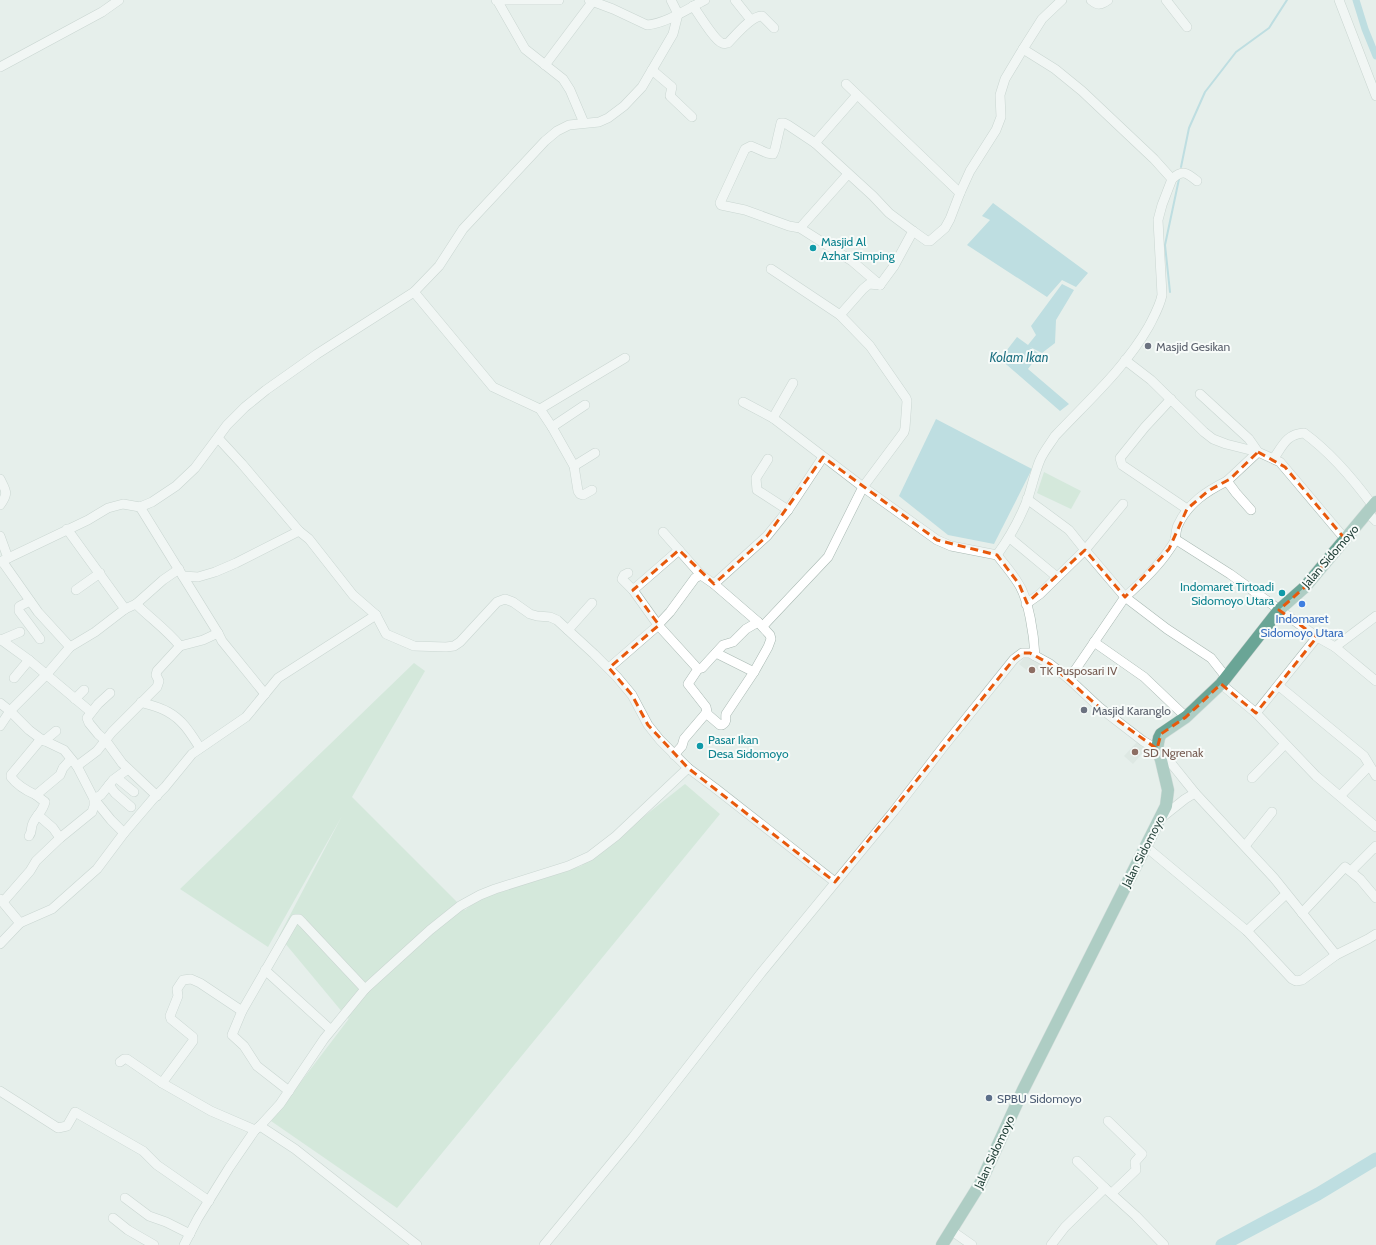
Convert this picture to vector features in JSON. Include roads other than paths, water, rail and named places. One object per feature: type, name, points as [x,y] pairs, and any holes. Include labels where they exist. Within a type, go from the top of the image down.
[{"type":"main road","name":"Jalan Sidomoyo","points":[[942,1245],[980,1184],[1022,1090],[1166,806],[1168,790],[1157,749],[1158,738],[1161,734],[1186,716],[1224,681],[1280,610],[1304,586],[1345,539],[1373,511]]},
{"type":"street","points":[[0,67],[102,12],[119,0]]},
{"type":"street","points":[[559,0],[497,0],[523,46],[528,52],[563,79],[570,90],[584,123]]},
{"type":"street","points":[[545,65],[591,1],[647,25],[652,25],[675,7],[693,6],[705,0]]},
{"type":"street","points":[[735,0],[752,20]]},
{"type":"street","points":[[880,286],[852,261],[800,228],[789,226],[745,210],[723,206],[720,203],[744,149],[751,146],[767,154],[773,154],[781,123],[788,125],[815,143],[873,196],[889,213],[927,241],[930,241],[945,228],[970,171],[996,130],[1002,117],[1000,95],[1005,79],[1042,19],[1062,0]]},
{"type":"street","points":[[1091,0],[1097,5],[1101,5],[1108,0]]},
{"type":"street","points":[[1166,0],[1187,27]]},
{"type":"street","points":[[1339,0],[1376,96]]},
{"type":"street","points":[[693,6],[720,43],[728,43],[752,20],[760,16],[774,28]]},
{"type":"street","points":[[3,560],[88,520],[115,505],[123,504],[140,508],[152,502],[176,486],[195,468],[227,425],[244,406],[350,332],[414,292],[438,266],[463,229],[545,141],[562,128],[569,125],[599,122],[608,118],[624,106],[642,87],[671,38],[675,7]]},
{"type":"street","points":[[1023,49],[1055,69],[1082,91],[1154,159],[1172,179]]},
{"type":"street","points":[[652,70],[672,87],[670,96],[692,117]]},
{"type":"street","points":[[846,84],[960,193]]},
{"type":"street","points":[[815,143],[857,95]]},
{"type":"street","points":[[997,555],[1010,538],[1027,499],[1040,459],[1051,442],[1126,360],[1141,339],[1160,303],[1162,278],[1158,220],[1172,179],[1182,172],[1197,181]]},
{"type":"street","points":[[800,228],[848,174]]},
{"type":"street","points":[[880,286],[894,266],[913,231]]},
{"type":"street","points":[[674,755],[682,746],[684,739],[706,713],[706,706],[688,684],[698,669],[702,668],[723,645],[733,642],[746,629],[760,624],[828,557],[863,487],[904,432],[907,402],[886,368],[870,346],[840,314],[771,269]]},
{"type":"street","points":[[840,314],[869,284],[872,283],[880,286]]},
{"type":"street","points":[[414,292],[493,387],[540,409],[574,466],[578,491],[583,495],[592,490]]},
{"type":"street","points":[[540,409],[625,358]]},
{"type":"street","points":[[1126,360],[1152,380],[1204,432],[1214,439],[1274,458],[1285,467],[1345,539]]},
{"type":"street","points":[[773,418],[793,383]]},
{"type":"street","points":[[1200,394],[1249,439],[1258,452]]},
{"type":"street","points":[[1171,399],[1145,427],[1120,458],[1120,461],[1122,465],[1134,474],[1187,509]]},
{"type":"street","points":[[742,402],[773,418],[863,487],[923,531],[944,544],[997,555],[1019,584],[1026,604],[1035,656]]},
{"type":"street","points":[[552,427],[585,405]]},
{"type":"street","points":[[1274,458],[1290,436],[1304,433],[1341,468],[1361,490],[1373,511]]},
{"type":"street","points":[[218,438],[299,531],[309,539],[353,595],[376,615],[386,634],[407,644],[421,647],[454,646],[460,642],[498,602],[505,599],[513,602],[530,614],[554,618],[609,668],[632,695],[648,725],[674,755],[688,768],[716,788],[835,882]]},
{"type":"street","points":[[574,466],[596,452]]},
{"type":"street","points":[[1068,679],[1125,597],[1144,580],[1159,563],[1175,540],[1178,524],[1187,509],[1208,491],[1227,481],[1258,452]]},
{"type":"street","points":[[714,584],[761,541],[788,510],[823,457]]},
{"type":"street","points":[[768,459],[756,478],[757,490],[788,510]]},
{"type":"street","points":[[0,478],[6,492],[6,496],[0,506]]},
{"type":"street","points":[[1227,481],[1251,510]]},
{"type":"street","points":[[1027,499],[1069,530],[1125,597],[1167,630],[1211,658],[1224,681],[1316,776],[1376,827]]},
{"type":"street","points":[[1026,604],[1040,594],[1085,550],[1123,504]]},
{"type":"street","points":[[140,508],[156,536],[181,572],[218,633],[264,694]]},
{"type":"street","points":[[68,529],[125,610]]},
{"type":"street","points":[[0,726],[10,711],[70,647],[136,604],[164,580],[181,572],[198,577],[215,572],[299,531]]},
{"type":"street","points":[[663,532],[701,575],[714,584],[760,624],[770,635],[771,639],[754,672],[728,711],[726,716],[727,720],[724,724],[720,725],[706,713]]},
{"type":"street","points":[[0,536],[3,560],[38,612],[70,647]]},
{"type":"street","points":[[1010,538],[1057,577]]},
{"type":"street","points":[[1175,540],[1230,574],[1317,637],[1335,647],[1376,681]]},
{"type":"street","points":[[633,590],[679,550]]},
{"type":"street","points":[[76,590],[100,573]]},
{"type":"street","points":[[628,573],[624,575],[622,579],[633,590],[658,625],[698,669]]},
{"type":"street","points":[[609,668],[658,625],[695,578],[701,575]]},
{"type":"street","points":[[30,601],[20,606],[18,609],[40,639]]},
{"type":"street","points":[[568,630],[592,603]]},
{"type":"street","points":[[136,604],[180,646]]},
{"type":"street","points":[[0,944],[20,922],[52,909],[97,869],[124,833],[166,788],[192,754],[246,716],[278,678],[376,615]]},
{"type":"street","points":[[1335,647],[1376,616]]},
{"type":"street","points":[[0,639],[20,632]]},
{"type":"street","points":[[36,795],[60,775],[63,768],[98,751],[141,702],[157,687],[159,681],[156,675],[157,671],[180,646],[203,640],[218,633]]},
{"type":"street","points":[[1256,713],[1317,637]]},
{"type":"street","points":[[0,639],[29,660],[91,712]]},
{"type":"street","points":[[1094,642],[1144,677],[1186,716]]},
{"type":"street","points":[[716,653],[754,672]]},
{"type":"street","points":[[544,1245],[632,1137],[761,973],[894,811],[1014,659],[1022,653],[1030,653],[1050,664],[1099,707],[1165,756],[1195,793],[1274,878],[1336,954]]},
{"type":"street","points":[[14,678],[29,660]]},
{"type":"street","points":[[1279,686],[1364,756],[1376,776]]},
{"type":"street","points":[[75,699],[84,690]]},
{"type":"street","points":[[110,693],[91,712],[88,718],[89,723],[106,741],[128,769],[157,796]]},
{"type":"street","points":[[141,702],[168,712],[172,715],[185,726],[200,748]]},
{"type":"street","points":[[0,703],[28,730],[42,740],[64,750],[74,762],[94,799],[124,833]]},
{"type":"street","points":[[29,836],[32,831],[32,824],[44,807],[45,802],[28,791],[11,777],[42,740],[56,731]]},
{"type":"street","points":[[1252,778],[1285,744]]},
{"type":"street","points":[[1340,796],[1369,766]]},
{"type":"street","points":[[184,1245],[209,1201],[258,1128],[280,1104],[331,1030],[365,989],[430,930],[460,906],[495,889],[568,866],[590,856],[616,836],[688,768]]},
{"type":"street","points":[[94,799],[101,795],[112,780],[128,769]]},
{"type":"street","points":[[112,780],[134,792]]},
{"type":"street","points":[[112,780],[115,793],[132,807]]},
{"type":"street","points":[[1160,819],[1195,793]]},
{"type":"street","points":[[20,922],[1,901],[30,871],[36,861],[60,838],[92,812],[94,799]]},
{"type":"street","points":[[1245,846],[1272,812]]},
{"type":"street","points":[[38,815],[53,828],[60,838]]},
{"type":"street","points":[[1145,846],[1247,931],[1292,979],[1296,981],[1302,980],[1336,954],[1376,934]]},
{"type":"street","points":[[1350,871],[1376,846]]},
{"type":"street","points":[[1302,913],[1345,867],[1360,879],[1376,898]]},
{"type":"street","points":[[1247,931],[1286,894]]},
{"type":"street","points":[[289,1091],[252,1061],[244,1046],[232,1037],[232,1034],[242,1011],[295,919],[299,919],[365,989]]},
{"type":"street","points":[[265,970],[331,1030]]},
{"type":"street","points":[[162,1083],[193,1041],[193,1038],[171,1019],[170,1016],[178,996],[177,989],[183,980],[190,979],[200,983],[242,1011]]},
{"type":"street","points":[[120,1062],[127,1059],[162,1083],[211,1111],[258,1128],[294,1149],[417,1245]]},
{"type":"street","points":[[0,1091],[58,1128],[67,1126],[78,1114],[143,1151],[157,1165],[209,1201]]},
{"type":"street","points":[[1051,1245],[1065,1226],[1108,1190],[1136,1170],[1136,1162],[1142,1154],[1108,1121]]},
{"type":"street","points":[[1077,1161],[1141,1221],[1164,1245]]},
{"type":"street","points":[[125,1198],[149,1216],[166,1222],[190,1234]]},
{"type":"street","points":[[113,1218],[128,1230],[154,1245]]},
{"type":"street","points":[[952,1231],[972,1245]]},
{"type":"water","points":[[993,203],[1088,273],[1076,287],[1062,280],[1047,297],[967,245],[990,220],[982,216]]},
{"type":"water","name":"Kolam Ikan","points":[[1062,284],[1074,290],[1056,320],[1055,343],[1042,353],[1030,347],[1039,354],[1028,369],[1069,404],[1060,411],[1000,359],[1017,337],[1028,345],[1036,335],[1031,326]]},
{"type":"water","points":[[936,419],[1032,469],[994,544],[948,535],[899,496]]},
{"type":"waterway","points":[[1181,167],[1189,128],[1205,92],[1236,52],[1269,28],[1287,0]]},
{"type":"waterway","points":[[1356,0],[1365,29],[1376,56]]},
{"type":"waterway","points":[[1170,292],[1165,245],[1179,179]]},
{"type":"waterway","points":[[1222,1245],[1318,1194],[1376,1159]]},
{"type":"place","name":"Masjid Al Azhar Simping","points":[[813,248]]},
{"type":"place","name":"Masjid Gesikan","points":[[1148,346]]},
{"type":"place","name":"Indomaret Tirtoadi Sidomoyo Utara","points":[[1282,593]]},
{"type":"place","name":"Indomaret Sidomoyo Utara","points":[[1302,604]]},
{"type":"place","name":"TK Pusposari IV","points":[[1032,670]]},
{"type":"place","name":"Masjid Karanglo","points":[[1084,710]]},
{"type":"place","name":"Pasar Ikan Desa Sidomoyo","points":[[700,746]]},
{"type":"place","name":"SD Ngrenak","points":[[1135,752]]},
{"type":"place","name":"SPBU Sidomoyo","points":[[989,1098]]}]
